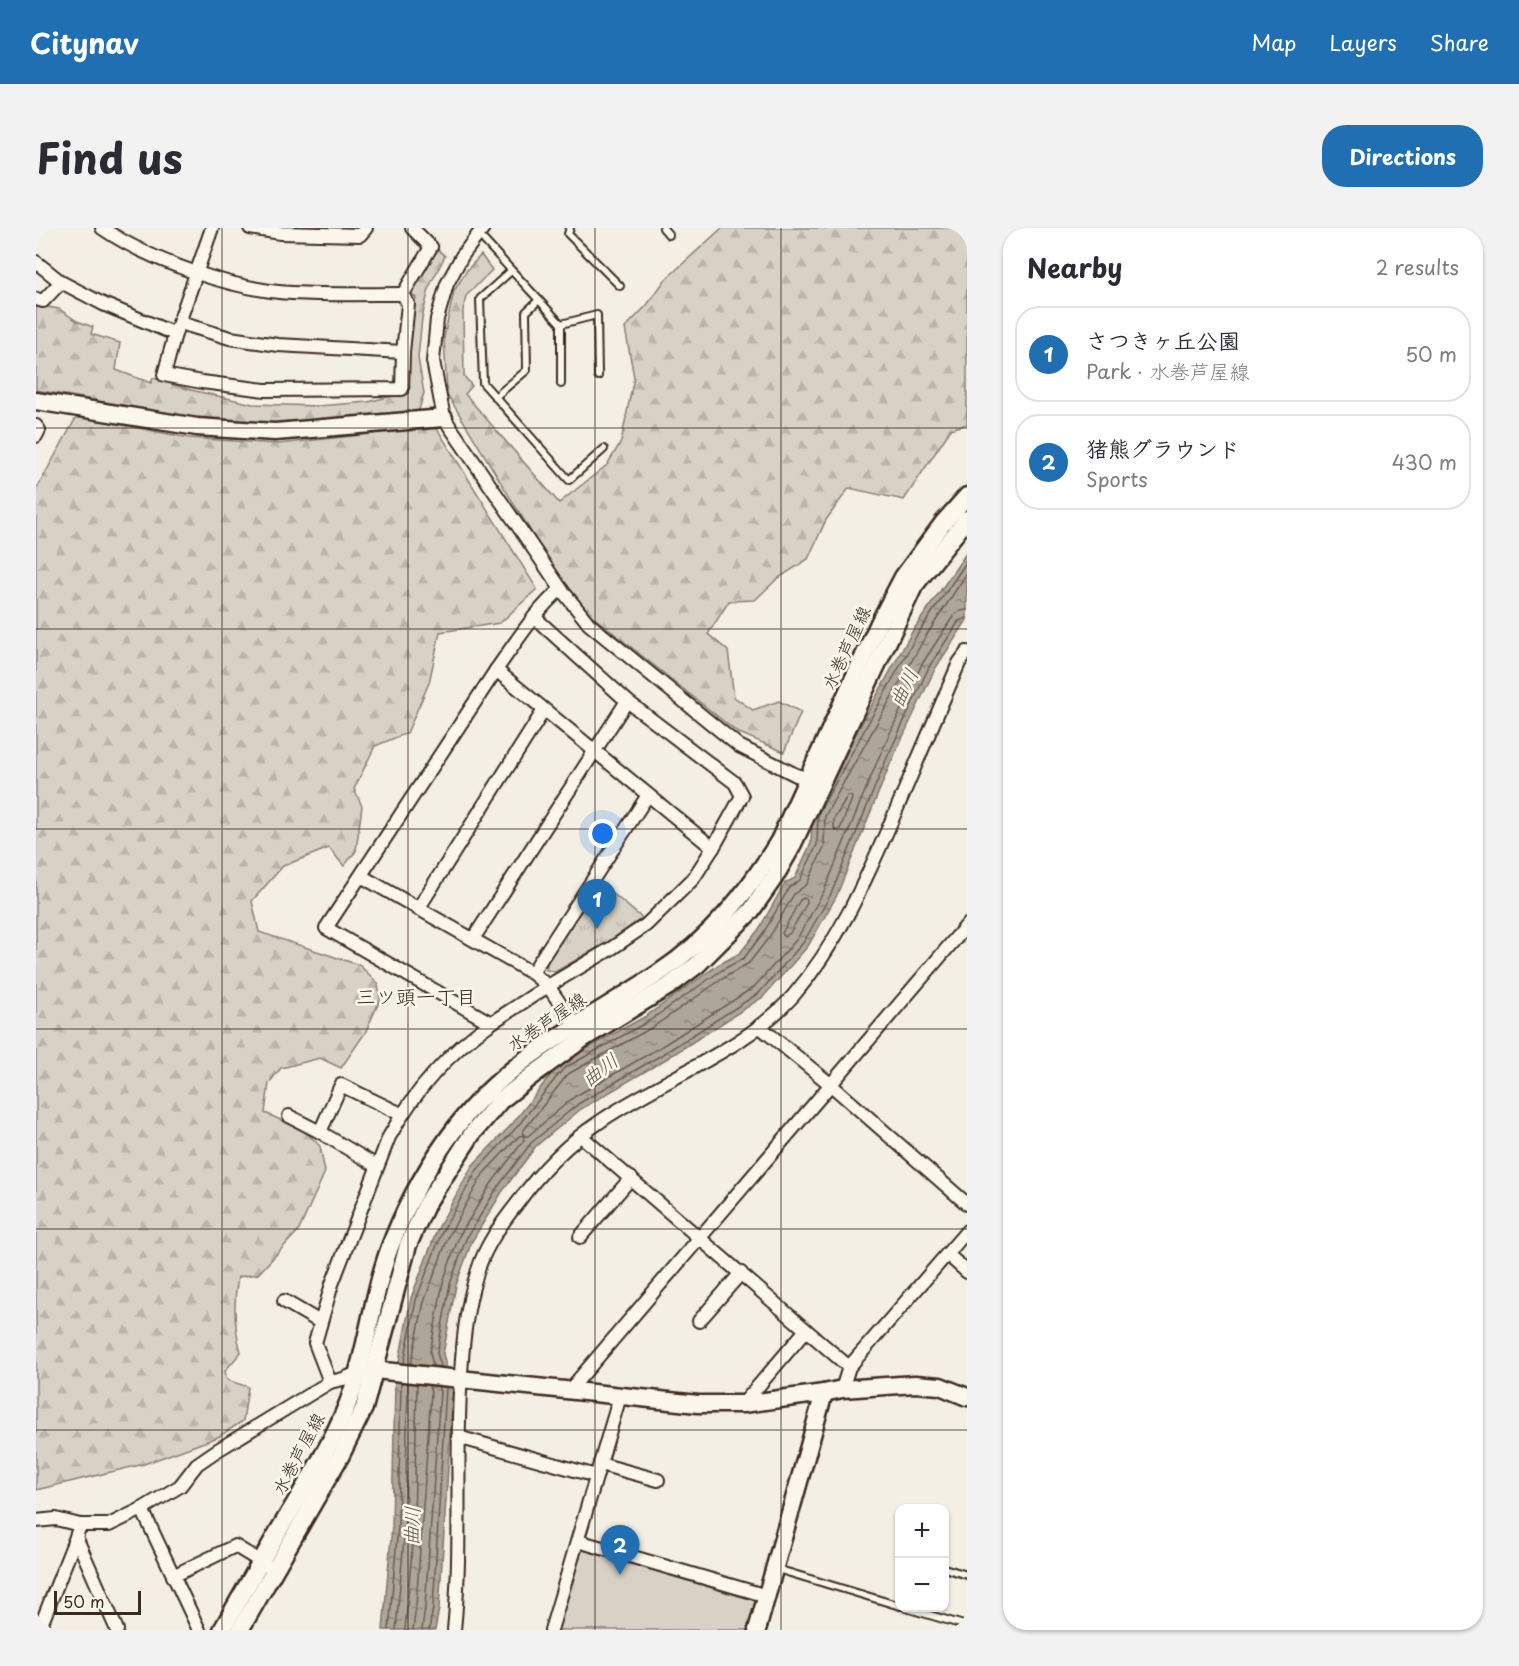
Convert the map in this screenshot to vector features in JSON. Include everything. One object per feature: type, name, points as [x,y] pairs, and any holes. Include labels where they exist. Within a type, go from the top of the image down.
[{"type":"main road","points":[[36,401],[197,427],[275,432],[444,418]]},
{"type":"main road","name":"水巻芦屋線","points":[[222,1630],[268,1566],[341,1455],[364,1408],[408,1245],[427,1203],[448,1168],[472,1134],[500,1101],[579,1032],[669,986],[697,965],[751,911],[790,850],[814,780],[874,634],[903,577],[943,523],[967,496]]},
{"type":"main road","name":"水巻芦屋線","points":[[814,780],[914,586],[967,519]]},
{"type":"main road","points":[[374,1371],[698,1404],[742,1404],[824,1394],[842,1389],[915,1384],[940,1386],[967,1396]]},
{"type":"main road","points":[[757,1630],[824,1394]]},
{"type":"main road","name":"水巻芦屋線","points":[[240,1630],[268,1566]]},
{"type":"street","points":[[102,228],[143,252],[238,285],[291,293],[403,294]]},
{"type":"street","points":[[212,228],[164,375],[265,390],[402,389],[408,303],[403,294]]},
{"type":"street","points":[[250,228],[281,233],[360,235],[366,228]]},
{"type":"street","points":[[403,294],[431,247],[412,228]]},
{"type":"street","points":[[481,231],[462,256],[447,284],[437,319],[433,361],[444,418],[561,589],[589,624],[739,746],[814,780]]},
{"type":"street","points":[[36,262],[61,282],[103,304],[178,328],[278,345],[403,352]]},
{"type":"street","points":[[36,299],[43,301],[61,282]]},
{"type":"street","points":[[36,426],[39,430],[36,436]]},
{"type":"street","points":[[491,1023],[326,928],[496,670],[534,617],[561,589]]},
{"type":"street","points":[[330,1382],[315,1343],[320,1322],[377,1166],[401,1114],[465,1041],[646,925],[693,879],[742,796],[735,783],[627,701],[534,617]]},
{"type":"street","points":[[454,1630],[457,1602],[458,1380],[470,1296],[478,1267],[494,1236],[535,1179],[556,1156],[598,1122],[723,1050],[759,1026],[791,998],[839,933],[876,857],[959,663],[967,652]]},
{"type":"street","points":[[496,670],[713,848]]},
{"type":"street","points":[[473,939],[627,701]]},
{"type":"street","points":[[418,909],[544,710]]},
{"type":"street","points":[[532,973],[648,795]]},
{"type":"street","points":[[361,876],[532,973],[548,986],[579,1032]]},
{"type":"street","points":[[568,1392],[830,1084],[965,930]]},
{"type":"street","points":[[759,1026],[830,1084],[967,1204]]},
{"type":"street","points":[[320,1132],[341,1085],[401,1114]]},
{"type":"street","points":[[289,1116],[377,1166]]},
{"type":"street","points":[[581,1136],[849,1367]]},
{"type":"street","points":[[580,1237],[631,1178]]},
{"type":"street","points":[[842,1389],[849,1367],[967,1231]]},
{"type":"street","points":[[947,1254],[967,1272]]},
{"type":"street","points":[[699,1321],[741,1273]]},
{"type":"street","points":[[284,1301],[320,1322]]},
{"type":"street","points":[[742,1404],[806,1330]]},
{"type":"street","points":[[36,1521],[56,1519],[78,1531],[109,1525],[142,1509],[180,1486],[197,1464],[330,1382],[374,1371]]},
{"type":"street","points":[[551,1630],[620,1396]]},
{"type":"street","points":[[458,1437],[598,1470],[658,1480]]},
{"type":"street","points":[[142,1509],[199,1630]]},
{"type":"street","points":[[78,1531],[113,1627]]},
{"type":"street","points":[[39,1630],[78,1531]]},
{"type":"street","points":[[578,1541],[767,1596]]},
{"type":"street","points":[[173,1576],[235,1546],[268,1566]]},
{"type":"lane","points":[[570,228],[568,234],[620,286]]},
{"type":"lane","points":[[663,228],[669,235]]},
{"type":"lane","points":[[481,231],[511,271],[561,324],[561,384]]},
{"type":"lane","points":[[511,271],[480,299],[483,383],[569,480],[604,449]]},
{"type":"lane","points":[[495,397],[526,370],[526,312],[539,300]]},
{"type":"lane","points":[[561,324],[597,315],[598,376]]},
{"type":"lane","points":[[775,1568],[895,1604]]},
{"type":"lane","points":[[949,1569],[967,1575]]},
{"type":"lane","points":[[920,1612],[967,1626]]},
{"type":"green space","points":[[722,228],[967,228],[967,424],[951,429],[904,500],[849,488],[826,520],[808,559],[777,579],[755,600],[729,601],[708,634],[728,651],[734,697],[753,710],[779,701],[801,712],[784,752],[737,732],[591,615],[561,581],[447,394],[444,337],[454,291],[467,270],[481,255],[492,270],[466,296],[463,310],[464,376],[472,386],[465,394],[559,503],[607,465],[621,442],[634,377],[625,328],[647,305],[665,280]]},
{"type":"green space","points":[[436,248],[445,256],[430,285],[422,318],[418,358],[424,393],[418,413],[274,425],[210,420],[36,390],[36,305],[59,309],[77,321],[93,327],[91,334],[120,343],[116,370],[151,383],[153,378],[191,390],[253,404],[318,406],[368,402],[408,392],[408,336],[416,298],[411,293]]},
{"type":"green space","points":[[77,416],[189,438],[278,444],[436,427],[537,589],[500,623],[440,632],[429,683],[407,733],[375,746],[354,789],[362,806],[356,851],[344,866],[329,848],[283,866],[252,901],[259,932],[359,965],[378,983],[380,1000],[365,1033],[341,1068],[320,1058],[281,1068],[269,1083],[265,1113],[305,1131],[320,1146],[325,1172],[299,1230],[258,1274],[238,1277],[235,1315],[241,1352],[225,1371],[227,1380],[248,1387],[243,1421],[218,1437],[144,1464],[36,1490],[36,490]]},
{"type":"green space","points":[[599,882],[642,918],[611,940],[555,972],[546,970],[548,960]]},
{"type":"green space","points":[[580,1549],[756,1601],[748,1630],[556,1630]]},
{"type":"water","name":"曲川","points":[[967,552],[967,620],[935,669],[891,762],[836,897],[808,946],[763,997],[666,1059],[581,1109],[536,1146],[502,1192],[472,1241],[456,1285],[443,1354],[453,1390],[439,1609],[435,1630],[383,1630],[392,1526],[395,1383],[411,1298],[437,1230],[472,1166],[513,1123],[559,1064],[646,1016],[718,965],[740,953],[759,929],[785,883],[795,878],[811,843],[812,813],[912,632]]},
{"type":"place","name":"さつきヶ丘公園","points":[[597,929]]},
{"type":"place","name":"猪熊グラウンド","points":[[620,1575]]},
{"type":"district","name":"三ツ頭一丁目","points":[[416,997]]}]
